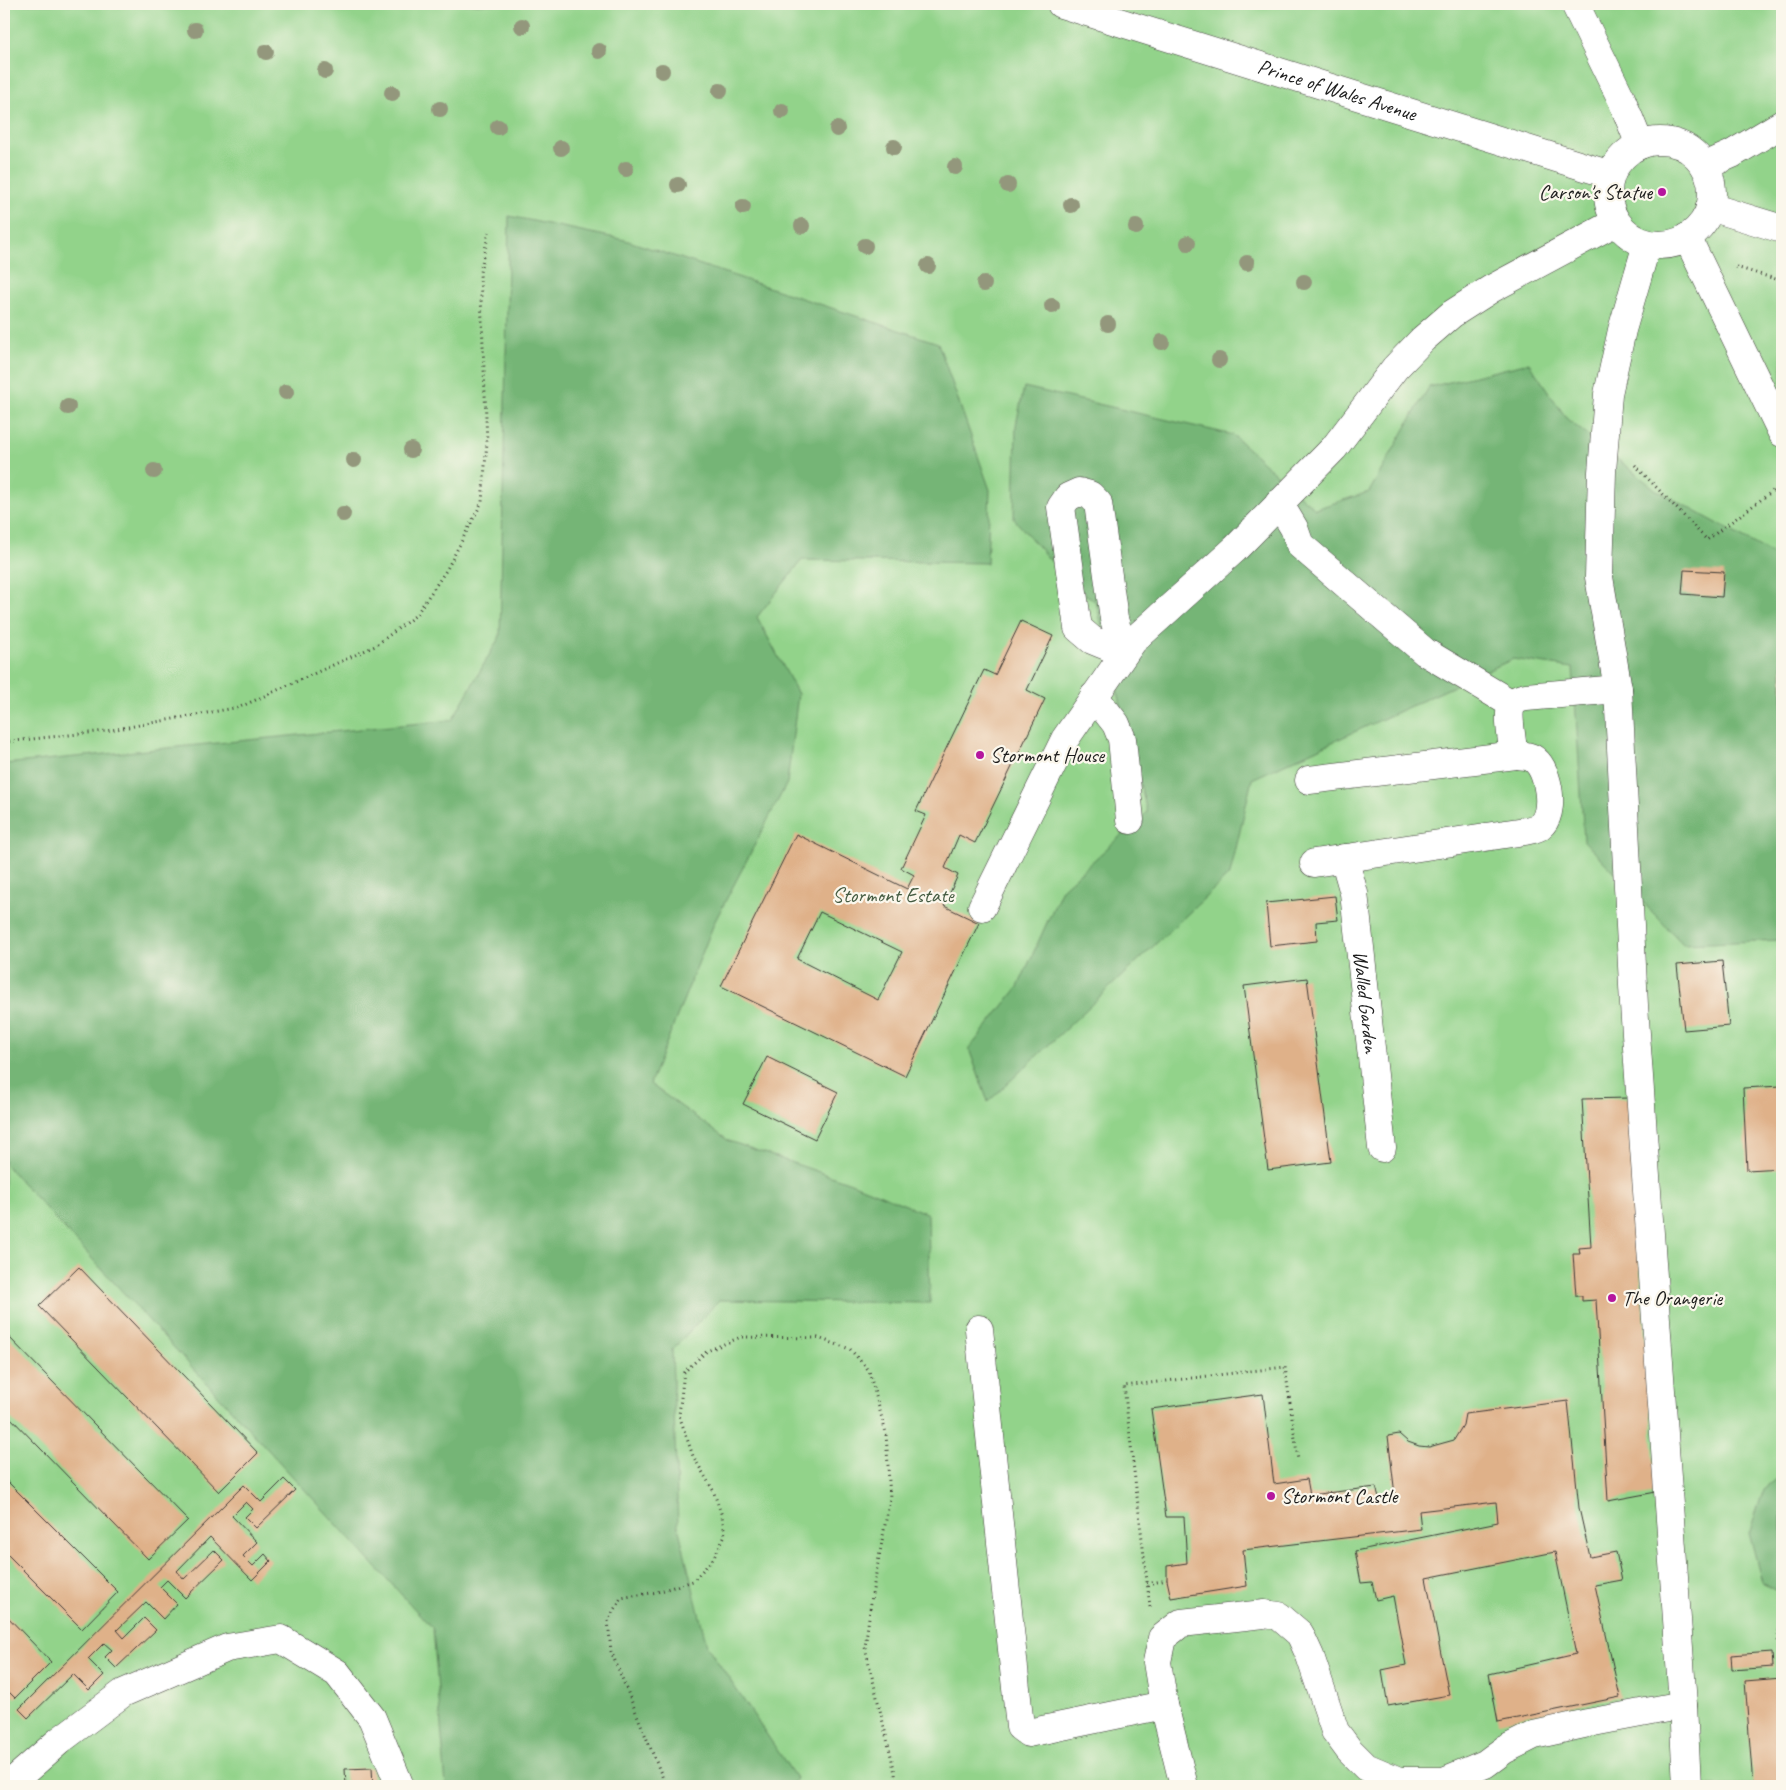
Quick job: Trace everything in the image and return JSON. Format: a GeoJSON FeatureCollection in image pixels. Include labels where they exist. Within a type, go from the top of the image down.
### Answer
{"type":"FeatureCollection","features":[{"type":"Feature","properties":{"kind":"lane","name":"Prince of Wales Avenue"},"geometry":{"type":"LineString","coordinates":[[1061,4],[1611,175]]}},
{"type":"Feature","properties":{"kind":"lane"},"geometry":{"type":"LineString","coordinates":[[1575,4],[1621,98],[1640,145]]}},
{"type":"Feature","properties":{"kind":"lane"},"geometry":{"type":"LineString","coordinates":[[1705,166],[1732,154],[1782,124]]}},
{"type":"Feature","properties":{"kind":"lane"},"geometry":{"type":"LineString","coordinates":[[1652,141],[1668,142],[1683,146],[1695,154],[1705,166],[1711,180],[1712,195],[1710,207],[1704,221],[1696,231],[1687,237],[1673,244],[1647,244],[1632,236],[1616,222],[1609,204],[1608,190],[1611,175],[1626,153],[1640,145],[1652,141]]}},
{"type":"Feature","properties":{"kind":"lane"},"geometry":{"type":"LineString","coordinates":[[1710,207],[1782,229]]}},
{"type":"Feature","properties":{"kind":"lane"},"geometry":{"type":"LineString","coordinates":[[982,907],[1065,738],[1132,641],[1235,548],[1334,448],[1395,368],[1444,320],[1491,289],[1616,222]]}},
{"type":"Feature","properties":{"kind":"lane"},"geometry":{"type":"LineString","coordinates":[[1687,237],[1782,433]]}},
{"type":"Feature","properties":{"kind":"lane"},"geometry":{"type":"LineString","coordinates":[[1647,244],[1622,330],[1608,394],[1604,433],[1599,577],[1618,689],[1635,1014],[1683,1704],[1687,1786]]}},
{"type":"Feature","properties":{"kind":"lane"},"geometry":{"type":"LineString","coordinates":[[1079,492],[1090,494],[1098,503],[1114,619],[1124,653],[1092,640],[1078,628],[1061,507],[1068,497],[1079,492]]}},
{"type":"Feature","properties":{"kind":"lane"},"geometry":{"type":"LineString","coordinates":[[1279,503],[1294,528],[1300,545],[1425,652],[1512,704]]}},
{"type":"Feature","properties":{"kind":"lane"},"geometry":{"type":"LineString","coordinates":[[1516,755],[1513,750],[1510,712],[1512,704],[1518,699],[1618,689]]}},
{"type":"Feature","properties":{"kind":"lane"},"geometry":{"type":"LineString","coordinates":[[1094,696],[1116,724],[1122,739],[1130,820]]}},
{"type":"Feature","properties":{"kind":"lane"},"geometry":{"type":"LineString","coordinates":[[1309,780],[1516,755],[1529,756],[1535,760],[1544,774],[1550,807],[1548,816],[1540,826],[1525,831],[1314,863]]}},
{"type":"Feature","properties":{"kind":"lane","name":"Walled Garden"},"geometry":{"type":"LineString","coordinates":[[1344,858],[1354,893],[1382,1148]]}},
{"type":"Feature","properties":{"kind":"lane"},"geometry":{"type":"LineString","coordinates":[[978,1328],[1020,1726],[1028,1733],[1164,1705]]}},
{"type":"Feature","properties":{"kind":"lane"},"geometry":{"type":"LineString","coordinates":[[1184,1786],[1164,1705],[1157,1662],[1162,1638],[1181,1623],[1264,1614],[1279,1616],[1300,1634],[1310,1656],[1335,1731],[1349,1750],[1366,1767],[1399,1781],[1444,1780],[1486,1764],[1504,1750],[1534,1735],[1683,1704]]}},
{"type":"Feature","properties":{"kind":"lane"},"geometry":{"type":"LineString","coordinates":[[12,1786],[18,1777],[59,1741],[122,1693],[227,1648],[281,1639],[337,1673],[372,1718],[400,1786]]}},
{"type":"Feature","properties":{"kind":"path"},"geometry":{"type":"LineString","coordinates":[[4,742],[106,731],[240,707],[375,646],[416,615],[447,569],[482,502],[487,442],[480,272],[489,232]]}},
{"type":"Feature","properties":{"kind":"path"},"geometry":{"type":"LineString","coordinates":[[1736,267],[1782,282]]}},
{"type":"Feature","properties":{"kind":"path"},"geometry":{"type":"LineString","coordinates":[[1604,433],[1707,540],[1782,484]]}},
{"type":"Feature","properties":{"kind":"path"},"geometry":{"type":"LineString","coordinates":[[666,1786],[611,1650],[608,1620],[621,1598],[657,1592],[693,1581],[713,1559],[725,1535],[722,1516],[713,1490],[693,1456],[679,1414],[684,1372],[707,1351],[742,1337],[779,1337],[818,1338],[850,1349],[869,1371],[886,1433],[890,1498],[872,1595],[865,1647],[895,1773],[896,1786]]}},
{"type":"Feature","properties":{"kind":"path"},"geometry":{"type":"LineString","coordinates":[[1151,1613],[1124,1386],[1285,1366],[1298,1460]]}},
{"type":"Feature","properties":{"kind":"path"},"geometry":{"type":"LineString","coordinates":[[1148,1584],[1167,1580]]}},
{"type":"Feature","properties":{"kind":"path"},"geometry":{"type":"LineString","coordinates":[[1780,1671],[1778,1637],[1782,1613]]}},
{"type":"Feature","properties":{"kind":"green space","name":"Stormont Estate"},"geometry":{"type":"Polygon","coordinates":[[[4,4],[1782,4],[1782,1786],[4,1786],[4,4]]]}},
{"type":"Feature","properties":{"kind":"green space"},"geometry":{"type":"Polygon","coordinates":[[[509,216],[625,240],[938,343],[990,490],[987,563],[802,560],[757,617],[798,694],[787,783],[715,921],[650,1084],[729,1141],[851,1183],[928,1214],[930,1303],[719,1300],[672,1350],[678,1526],[707,1646],[796,1778],[792,1786],[446,1786],[433,1629],[4,1163],[4,764],[452,720],[500,636],[509,216]]]}},
{"type":"Feature","properties":{"kind":"green space"},"geometry":{"type":"Polygon","coordinates":[[[1529,363],[1567,419],[1655,489],[1782,559],[1782,940],[1683,944],[1584,841],[1573,668],[1513,659],[1252,779],[1230,874],[988,1102],[969,1049],[1018,987],[1062,889],[1147,812],[1096,602],[1070,583],[1014,519],[1016,425],[1024,387],[1233,435],[1315,509],[1369,492],[1429,387],[1529,363]]]}},
{"type":"Feature","properties":{"kind":"green space"},"geometry":{"type":"Polygon","coordinates":[[[1782,1475],[1782,1594],[1762,1583],[1749,1533],[1764,1489],[1782,1475]]]}},
{"type":"Feature","properties":{"kind":"building"},"geometry":{"type":"Polygon","coordinates":[[[1684,570],[1724,572],[1722,597],[1682,594],[1684,570]]]}},
{"type":"Feature","properties":{"kind":"building"},"geometry":{"type":"Polygon","coordinates":[[[1021,621],[1053,636],[1027,690],[1045,699],[975,843],[959,835],[945,868],[958,875],[944,906],[979,923],[905,1076],[721,986],[796,834],[907,889],[914,875],[901,868],[926,815],[916,811],[984,670],[995,675],[1021,621]],[[820,912],[797,959],[878,1000],[902,952],[820,912]]]}},
{"type":"Feature","properties":{"kind":"building"},"geometry":{"type":"Polygon","coordinates":[[[1335,896],[1338,920],[1316,922],[1317,941],[1270,946],[1266,903],[1335,896]]]}},
{"type":"Feature","properties":{"kind":"building"},"geometry":{"type":"Polygon","coordinates":[[[1722,961],[1729,1026],[1684,1030],[1677,965],[1722,961]]]}},
{"type":"Feature","properties":{"kind":"building"},"geometry":{"type":"Polygon","coordinates":[[[1307,978],[1331,1162],[1268,1170],[1244,986],[1307,978]]]}},
{"type":"Feature","properties":{"kind":"building"},"geometry":{"type":"Polygon","coordinates":[[[767,1057],[838,1092],[815,1139],[743,1104],[767,1057]]]}},
{"type":"Feature","properties":{"kind":"building"},"geometry":{"type":"Polygon","coordinates":[[[1781,1086],[1782,1168],[1747,1170],[1743,1088],[1781,1086]]]}},
{"type":"Feature","properties":{"kind":"building","name":"The Orangerie"},"geometry":{"type":"Polygon","coordinates":[[[1628,1098],[1656,1492],[1608,1501],[1596,1300],[1582,1301],[1582,1296],[1576,1296],[1573,1254],[1580,1254],[1579,1248],[1591,1247],[1582,1099],[1628,1098]]]}},
{"type":"Feature","properties":{"kind":"building"},"geometry":{"type":"Polygon","coordinates":[[[79,1267],[258,1453],[219,1492],[39,1306],[79,1267]]]}},
{"type":"Feature","properties":{"kind":"building"},"geometry":{"type":"Polygon","coordinates":[[[4,1332],[188,1520],[148,1559],[4,1411],[4,1332]]]}},
{"type":"Feature","properties":{"kind":"building"},"geometry":{"type":"Polygon","coordinates":[[[1263,1394],[1274,1484],[1307,1479],[1310,1495],[1376,1487],[1379,1497],[1395,1495],[1388,1436],[1399,1434],[1408,1442],[1429,1447],[1454,1440],[1463,1425],[1465,1414],[1568,1401],[1579,1508],[1590,1557],[1616,1552],[1622,1580],[1595,1585],[1620,1697],[1498,1722],[1489,1674],[1576,1654],[1555,1552],[1426,1578],[1449,1695],[1388,1706],[1382,1670],[1406,1665],[1393,1596],[1376,1600],[1372,1582],[1361,1583],[1355,1551],[1498,1522],[1496,1502],[1419,1511],[1421,1529],[1243,1550],[1247,1586],[1171,1598],[1167,1580],[1167,1566],[1187,1563],[1184,1517],[1166,1517],[1151,1409],[1263,1394]]]}},
{"type":"Feature","properties":{"kind":"building"},"geometry":{"type":"Polygon","coordinates":[[[4,1478],[118,1592],[82,1629],[4,1551],[4,1478]]]}},
{"type":"Feature","properties":{"kind":"building"},"geometry":{"type":"Polygon","coordinates":[[[284,1479],[295,1490],[256,1528],[245,1517],[253,1509],[246,1502],[232,1516],[257,1542],[243,1556],[253,1566],[265,1554],[271,1561],[252,1580],[210,1537],[177,1571],[184,1579],[214,1550],[224,1560],[185,1598],[167,1580],[160,1587],[177,1604],[163,1619],[146,1602],[117,1630],[124,1638],[144,1618],[156,1630],[116,1668],[105,1657],[112,1650],[104,1643],[88,1659],[104,1675],[89,1690],[73,1674],[28,1718],[19,1709],[244,1485],[261,1502],[284,1479]]]}},
{"type":"Feature","properties":{"kind":"building"},"geometry":{"type":"Polygon","coordinates":[[[4,1613],[51,1662],[15,1698],[4,1687],[4,1613]]]}},
{"type":"Feature","properties":{"kind":"building"},"geometry":{"type":"Polygon","coordinates":[[[1772,1652],[1773,1667],[1732,1670],[1731,1655],[1772,1652]]]}},
{"type":"Feature","properties":{"kind":"building"},"geometry":{"type":"Polygon","coordinates":[[[1782,1678],[1782,1785],[1753,1786],[1745,1681],[1782,1678]]]}},
{"type":"Feature","properties":{"kind":"building"},"geometry":{"type":"Polygon","coordinates":[[[372,1768],[373,1786],[346,1786],[345,1769],[372,1768]]]}},
{"type":"Feature","properties":{"kind":"place","name":"Carson's Statue"},"geometry":{"type":"Point","coordinates":[1662,192]}},
{"type":"Feature","properties":{"kind":"place","name":"Stormont House"},"geometry":{"type":"Point","coordinates":[980,755]}},
{"type":"Feature","properties":{"kind":"place","name":"The Orangerie"},"geometry":{"type":"Point","coordinates":[1612,1298]}},
{"type":"Feature","properties":{"kind":"place","name":"Stormont Castle"},"geometry":{"type":"Point","coordinates":[1271,1496]}}]}
